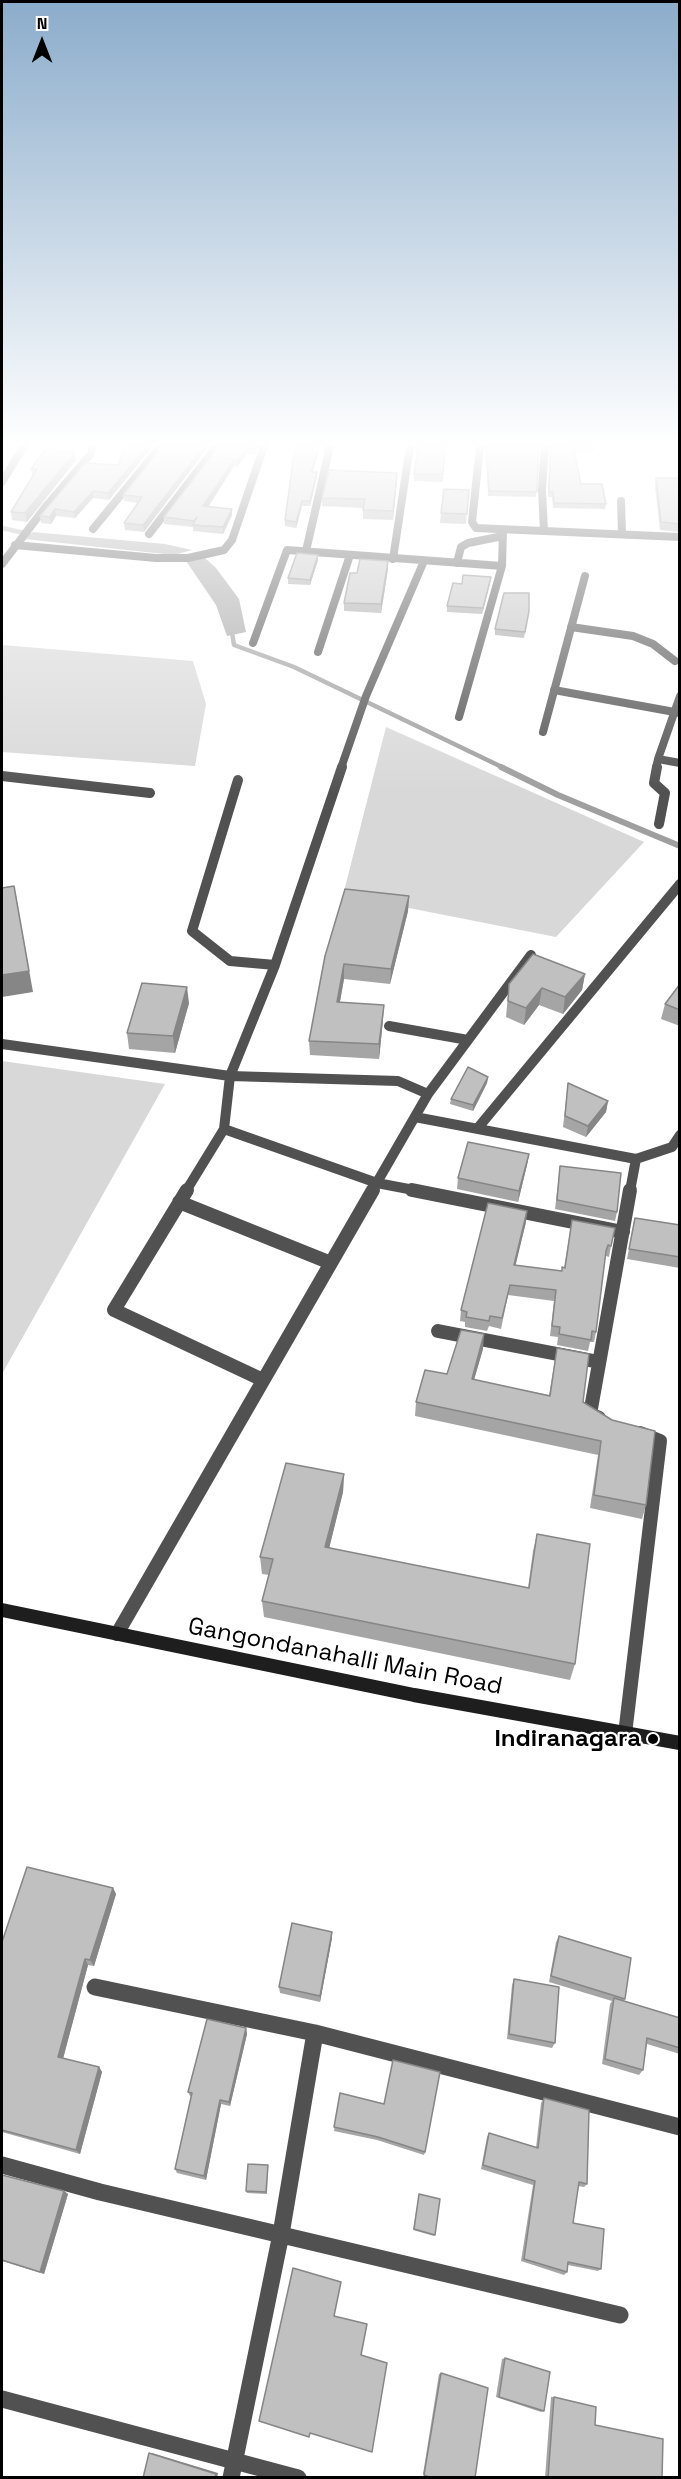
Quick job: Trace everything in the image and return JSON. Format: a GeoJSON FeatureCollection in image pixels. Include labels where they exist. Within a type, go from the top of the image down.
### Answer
{"type":"FeatureCollection","features":[{"type":"Feature","properties":{"kind":"street"},"geometry":{"type":"LineString","coordinates":[[253,643],[283,562]]}},
{"type":"Feature","properties":{"kind":"street"},"geometry":{"type":"LineString","coordinates":[[318,652],[348,562]]}},
{"type":"Feature","properties":{"kind":"street"},"geometry":{"type":"LineString","coordinates":[[263,1380],[114,1310],[224,1129],[230,1076],[275,965],[364,700],[424,562]]}},
{"type":"Feature","properties":{"kind":"street"},"geometry":{"type":"LineString","coordinates":[[435,562],[502,566]]}},
{"type":"Feature","properties":{"kind":"street"},"geometry":{"type":"LineString","coordinates":[[459,717],[502,562]]}},
{"type":"Feature","properties":{"kind":"street"},"geometry":{"type":"LineString","coordinates":[[543,732],[585,576]]}},
{"type":"Feature","properties":{"kind":"street"},"geometry":{"type":"LineString","coordinates":[[571,627],[633,636],[653,644],[677,660]]}},
{"type":"Feature","properties":{"kind":"street"},"geometry":{"type":"LineString","coordinates":[[554,690],[677,713]]}},
{"type":"Feature","properties":{"kind":"street"},"geometry":{"type":"LineString","coordinates":[[659,824],[665,793],[654,783],[658,759],[677,713],[680,696]]}},
{"type":"Feature","properties":{"kind":"street"},"geometry":{"type":"LineString","coordinates":[[658,759],[680,763]]}},
{"type":"Feature","properties":{"kind":"street"},"geometry":{"type":"LineString","coordinates":[[2,776],[150,793]]}},
{"type":"Feature","properties":{"kind":"street"},"geometry":{"type":"LineString","coordinates":[[238,780],[192,931],[230,961],[275,965]]}},
{"type":"Feature","properties":{"kind":"street"},"geometry":{"type":"LineString","coordinates":[[477,1129],[680,884]]}},
{"type":"Feature","properties":{"kind":"street"},"geometry":{"type":"LineString","coordinates":[[117,1634],[428,1094],[531,955]]}},
{"type":"Feature","properties":{"kind":"street"},"geometry":{"type":"LineString","coordinates":[[389,1026],[468,1040]]}},
{"type":"Feature","properties":{"kind":"street"},"geometry":{"type":"LineString","coordinates":[[2,1044],[230,1076],[398,1081],[428,1094]]}},
{"type":"Feature","properties":{"kind":"street"},"geometry":{"type":"LineString","coordinates":[[415,1117],[636,1159],[672,1147],[680,1135]]}},
{"type":"Feature","properties":{"kind":"street"},"geometry":{"type":"LineString","coordinates":[[224,1129],[377,1183],[623,1232]]}},
{"type":"Feature","properties":{"kind":"street"},"geometry":{"type":"LineString","coordinates":[[625,1734],[660,1440],[654,1436],[616,1426],[590,1414],[636,1159]]}},
{"type":"Feature","properties":{"kind":"street"},"geometry":{"type":"LineString","coordinates":[[179,1202],[331,1263]]}},
{"type":"Feature","properties":{"kind":"street"},"geometry":{"type":"LineString","coordinates":[[438,1331],[599,1362]]}},
{"type":"Feature","properties":{"kind":"street","name":"Gangondanahalli Main Road"},"geometry":{"type":"LineString","coordinates":[[2,1610],[414,1695],[680,1743]]}},
{"type":"Feature","properties":{"kind":"street"},"geometry":{"type":"LineString","coordinates":[[95,1986],[315,2033],[680,2127]]}},
{"type":"Feature","properties":{"kind":"street"},"geometry":{"type":"LineString","coordinates":[[233,2468],[281,2234],[315,2033]]}},
{"type":"Feature","properties":{"kind":"street"},"geometry":{"type":"LineString","coordinates":[[2,2165],[122,2197],[620,2315]]}},
{"type":"Feature","properties":{"kind":"street"},"geometry":{"type":"LineString","coordinates":[[2,2399],[233,2468],[298,2478]]}},
{"type":"Feature","properties":{"kind":"shaded area"},"geometry":{"type":"Polygon","coordinates":[[[186,562],[209,562],[216,568],[239,599],[246,632],[227,636],[216,605],[186,562]]]}},
{"type":"Feature","properties":{"kind":"shaded area"},"geometry":{"type":"Polygon","coordinates":[[[2,645],[193,661],[206,704],[195,766],[2,752],[2,645]]]}},
{"type":"Feature","properties":{"kind":"shaded area"},"geometry":{"type":"Polygon","coordinates":[[[386,727],[644,842],[556,937],[343,895],[386,727]]]}},
{"type":"Feature","properties":{"kind":"shaded area"},"geometry":{"type":"Polygon","coordinates":[[[2,1061],[165,1084],[2,1374],[2,1061]]]}},
{"type":"Feature","properties":{"kind":"building"},"geometry":{"type":"Polygon","coordinates":[[[294,562],[316,562],[310,580],[288,578],[294,562]]]}},
{"type":"Feature","properties":{"kind":"building"},"geometry":{"type":"Polygon","coordinates":[[[359,562],[388,562],[381,604],[344,603],[350,573],[357,573],[359,562]]]}},
{"type":"Feature","properties":{"kind":"building"},"geometry":{"type":"Polygon","coordinates":[[[463,575],[491,577],[483,608],[447,606],[453,583],[462,584],[463,575]]]}},
{"type":"Feature","properties":{"kind":"building"},"geometry":{"type":"Polygon","coordinates":[[[504,593],[529,593],[529,611],[525,632],[495,629],[504,593]]]}},
{"type":"Feature","properties":{"kind":"building"},"geometry":{"type":"Polygon","coordinates":[[[14,886],[29,971],[2,975],[2,888],[14,886]]]}},
{"type":"Feature","properties":{"kind":"building"},"geometry":{"type":"Polygon","coordinates":[[[345,889],[409,896],[391,969],[344,964],[337,1002],[384,1005],[379,1044],[309,1041],[325,956],[345,889]]]}},
{"type":"Feature","properties":{"kind":"building"},"geometry":{"type":"Polygon","coordinates":[[[533,954],[585,974],[565,997],[542,988],[526,1008],[508,1001],[509,984],[533,954]]]}},
{"type":"Feature","properties":{"kind":"building"},"geometry":{"type":"Polygon","coordinates":[[[142,983],[187,987],[173,1036],[127,1033],[142,983]]]}},
{"type":"Feature","properties":{"kind":"building"},"geometry":{"type":"Polygon","coordinates":[[[680,984],[680,1010],[665,1004],[680,984]]]}},
{"type":"Feature","properties":{"kind":"building"},"geometry":{"type":"Polygon","coordinates":[[[468,1067],[488,1077],[473,1105],[451,1099],[468,1067]]]}},
{"type":"Feature","properties":{"kind":"building"},"geometry":{"type":"Polygon","coordinates":[[[568,1083],[608,1101],[588,1126],[565,1116],[568,1083]]]}},
{"type":"Feature","properties":{"kind":"building"},"geometry":{"type":"Polygon","coordinates":[[[468,1142],[529,1154],[519,1191],[458,1178],[468,1142]]]}},
{"type":"Feature","properties":{"kind":"building"},"geometry":{"type":"Polygon","coordinates":[[[560,1166],[621,1173],[617,1212],[557,1200],[560,1166]]]}},
{"type":"Feature","properties":{"kind":"building"},"geometry":{"type":"Polygon","coordinates":[[[488,1203],[527,1211],[514,1265],[562,1271],[562,1267],[565,1268],[572,1220],[615,1228],[611,1246],[608,1245],[606,1251],[596,1332],[592,1331],[591,1340],[559,1334],[560,1327],[552,1326],[556,1290],[510,1285],[502,1318],[490,1316],[489,1321],[466,1317],[467,1312],[461,1310],[488,1203]]]}},
{"type":"Feature","properties":{"kind":"building"},"geometry":{"type":"Polygon","coordinates":[[[635,1218],[680,1225],[680,1257],[629,1249],[635,1218]]]}},
{"type":"Feature","properties":{"kind":"building"},"geometry":{"type":"Polygon","coordinates":[[[461,1330],[484,1334],[472,1379],[550,1396],[557,1348],[589,1354],[583,1402],[612,1420],[655,1431],[646,1505],[594,1495],[601,1441],[416,1402],[425,1370],[447,1374],[461,1330]]]}},
{"type":"Feature","properties":{"kind":"building"},"geometry":{"type":"Polygon","coordinates":[[[286,1463],[344,1474],[325,1547],[529,1588],[537,1534],[590,1544],[575,1664],[262,1601],[273,1559],[260,1557],[286,1463]]]}},
{"type":"Feature","properties":{"kind":"building"},"geometry":{"type":"Polygon","coordinates":[[[27,1867],[113,1888],[90,1960],[85,1959],[58,2057],[99,2067],[76,2150],[2,2130],[2,1942],[27,1867]]]}},
{"type":"Feature","properties":{"kind":"building"},"geometry":{"type":"Polygon","coordinates":[[[292,1923],[332,1932],[320,1996],[279,1987],[292,1923]]]}},
{"type":"Feature","properties":{"kind":"building"},"geometry":{"type":"Polygon","coordinates":[[[559,1936],[631,1958],[625,1999],[551,1976],[559,1936]]]}},
{"type":"Feature","properties":{"kind":"building"},"geometry":{"type":"Polygon","coordinates":[[[514,1979],[559,1987],[555,2043],[509,2034],[514,1979]]]}},
{"type":"Feature","properties":{"kind":"building"},"geometry":{"type":"Polygon","coordinates":[[[614,1998],[680,2018],[680,2048],[647,2038],[643,2070],[605,2059],[614,1998]]]}},
{"type":"Feature","properties":{"kind":"building"},"geometry":{"type":"Polygon","coordinates":[[[207,2019],[246,2028],[229,2102],[220,2100],[204,2176],[175,2169],[192,2093],[188,2092],[207,2019]]]}},
{"type":"Feature","properties":{"kind":"building"},"geometry":{"type":"Polygon","coordinates":[[[393,2060],[440,2072],[425,2152],[378,2137],[334,2127],[340,2093],[384,2104],[393,2060]]]}},
{"type":"Feature","properties":{"kind":"building"},"geometry":{"type":"Polygon","coordinates":[[[544,2098],[589,2110],[587,2184],[579,2182],[573,2223],[604,2229],[601,2269],[568,2262],[567,2272],[524,2259],[535,2181],[483,2165],[489,2133],[538,2148],[544,2098]]]}},
{"type":"Feature","properties":{"kind":"building"},"geometry":{"type":"Polygon","coordinates":[[[248,2164],[268,2165],[266,2192],[246,2191],[248,2164]]]}},
{"type":"Feature","properties":{"kind":"building"},"geometry":{"type":"Polygon","coordinates":[[[2,2175],[64,2191],[40,2272],[2,2260],[2,2175]]]}},
{"type":"Feature","properties":{"kind":"building"},"geometry":{"type":"Polygon","coordinates":[[[419,2194],[440,2199],[435,2235],[414,2229],[419,2194]]]}},
{"type":"Feature","properties":{"kind":"building"},"geometry":{"type":"Polygon","coordinates":[[[293,2268],[341,2282],[334,2316],[367,2324],[361,2355],[387,2363],[372,2452],[310,2433],[309,2437],[259,2421],[293,2268]]]}},
{"type":"Feature","properties":{"kind":"building"},"geometry":{"type":"Polygon","coordinates":[[[505,2358],[550,2372],[544,2411],[499,2397],[505,2358]]]}},
{"type":"Feature","properties":{"kind":"building"},"geometry":{"type":"Polygon","coordinates":[[[441,2373],[488,2388],[475,2478],[432,2478],[424,2475],[441,2373]]]}},
{"type":"Feature","properties":{"kind":"building"},"geometry":{"type":"Polygon","coordinates":[[[554,2397],[596,2407],[595,2425],[663,2439],[662,2478],[548,2478],[554,2397]]]}},
{"type":"Feature","properties":{"kind":"building"},"geometry":{"type":"Polygon","coordinates":[[[149,2453],[216,2474],[215,2478],[143,2478],[149,2453]]]}},
{"type":"Feature","properties":{"kind":"waterway"},"geometry":{"type":"LineString","coordinates":[[231,626],[234,645],[294,667],[504,768]]}},
{"type":"Feature","properties":{"kind":"waterway"},"geometry":{"type":"LineString","coordinates":[[501,767],[558,795],[680,846]]}},
{"type":"Feature","properties":{"kind":"place","name":"Indiranagara"},"geometry":{"type":"Point","coordinates":[653,1739]}}]}
